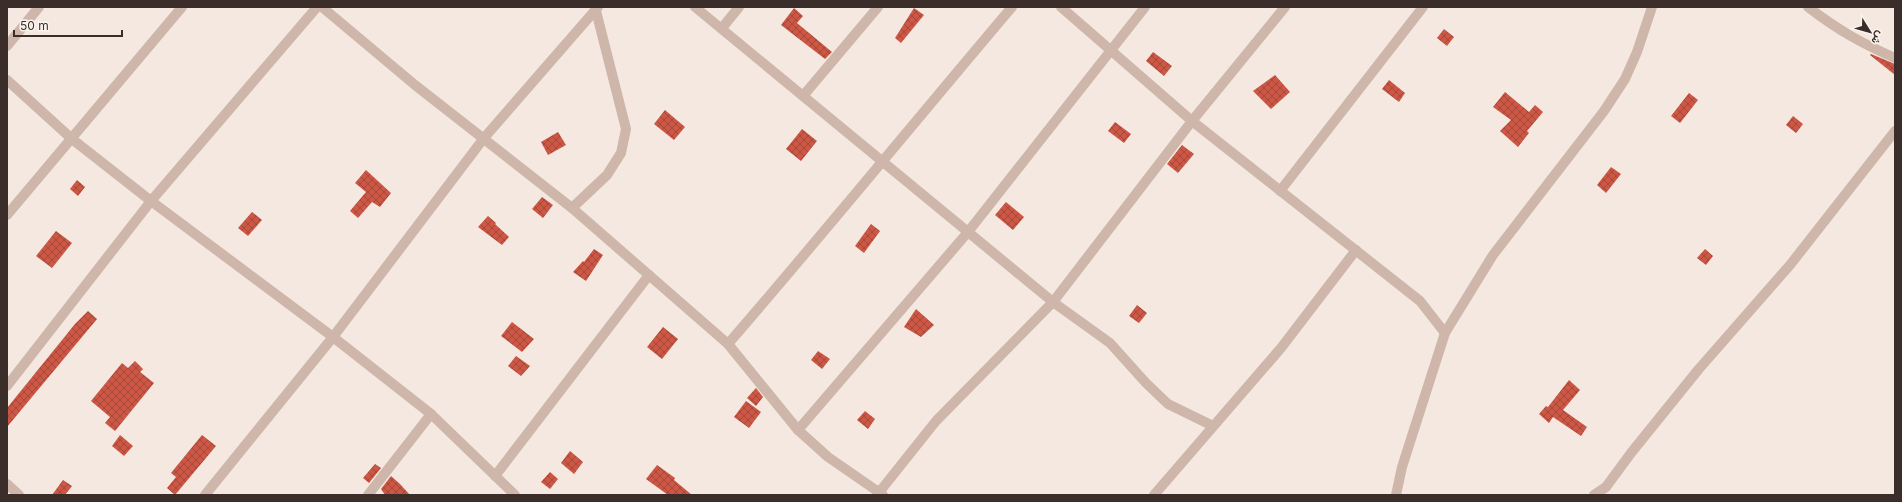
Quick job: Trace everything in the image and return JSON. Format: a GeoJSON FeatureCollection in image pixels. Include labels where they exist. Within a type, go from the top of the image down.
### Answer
{"type":"FeatureCollection","features":[{"type":"Feature","properties":{"kind":"street"},"geometry":{"type":"LineString","coordinates":[[7,46],[39,7]]}},
{"type":"Feature","properties":{"kind":"street"},"geometry":{"type":"LineString","coordinates":[[7,215],[182,7]]}},
{"type":"Feature","properties":{"kind":"street"},"geometry":{"type":"LineString","coordinates":[[7,386],[151,202],[317,7]]}},
{"type":"Feature","properties":{"kind":"street"},"geometry":{"type":"LineString","coordinates":[[322,7],[415,85],[572,208],[728,344],[798,430],[828,457],[879,494],[936,421],[1053,302],[1192,121],[1285,7]]}},
{"type":"Feature","properties":{"kind":"street"},"geometry":{"type":"LineString","coordinates":[[695,7],[1053,302],[1110,343],[1146,383],[1168,404],[1213,426]]}},
{"type":"Feature","properties":{"kind":"street"},"geometry":{"type":"LineString","coordinates":[[722,28],[739,7]]}},
{"type":"Feature","properties":{"kind":"street"},"geometry":{"type":"LineString","coordinates":[[803,96],[878,7]]}},
{"type":"Feature","properties":{"kind":"street"},"geometry":{"type":"LineString","coordinates":[[728,344],[828,228],[881,161],[1012,7]]}},
{"type":"Feature","properties":{"kind":"street"},"geometry":{"type":"LineString","coordinates":[[1060,7],[1192,121],[1420,301],[1445,333]]}},
{"type":"Feature","properties":{"kind":"street"},"geometry":{"type":"LineString","coordinates":[[798,430],[968,232],[1145,7]]}},
{"type":"Feature","properties":{"kind":"street"},"geometry":{"type":"LineString","coordinates":[[1280,191],[1423,7]]}},
{"type":"Feature","properties":{"kind":"street"},"geometry":{"type":"LineString","coordinates":[[1396,495],[1402,467],[1445,333],[1493,255],[1604,111],[1625,79],[1637,52],[1652,7]]}},
{"type":"Feature","properties":{"kind":"street"},"geometry":{"type":"LineString","coordinates":[[1808,7],[1831,25],[1858,41],[1895,58]]}},
{"type":"Feature","properties":{"kind":"street"},"geometry":{"type":"LineString","coordinates":[[205,495],[333,337],[484,138],[596,8]]}},
{"type":"Feature","properties":{"kind":"street"},"geometry":{"type":"LineString","coordinates":[[572,208],[607,175],[621,153],[626,129],[596,8]]}},
{"type":"Feature","properties":{"kind":"street"},"geometry":{"type":"LineString","coordinates":[[7,80],[72,139],[151,202],[333,337],[431,414],[495,476],[508,493]]}},
{"type":"Feature","properties":{"kind":"street"},"geometry":{"type":"LineString","coordinates":[[1594,495],[1606,487],[1631,453],[1698,370],[1790,265],[1895,131]]}},
{"type":"Feature","properties":{"kind":"street"},"geometry":{"type":"LineString","coordinates":[[1154,495],[1281,348],[1356,250]]}},
{"type":"Feature","properties":{"kind":"street"},"geometry":{"type":"LineString","coordinates":[[495,476],[649,275]]}},
{"type":"Feature","properties":{"kind":"street"},"geometry":{"type":"LineString","coordinates":[[368,495],[431,414]]}},
{"type":"Feature","properties":{"kind":"street"},"geometry":{"type":"LineString","coordinates":[[7,484],[19,495]]}},
{"type":"Feature","properties":{"kind":"building"},"geometry":{"type":"Polygon","coordinates":[[[794,8],[803,16],[797,23],[832,52],[825,59],[781,25],[794,8]]]}},
{"type":"Feature","properties":{"kind":"building"},"geometry":{"type":"Polygon","coordinates":[[[914,8],[924,15],[901,43],[895,38],[914,8]]]}},
{"type":"Feature","properties":{"kind":"building"},"geometry":{"type":"Polygon","coordinates":[[[1444,29],[1454,37],[1447,46],[1437,38],[1444,29]]]}},
{"type":"Feature","properties":{"kind":"building"},"geometry":{"type":"Polygon","coordinates":[[[1153,52],[1172,66],[1164,76],[1146,61],[1153,52]]]}},
{"type":"Feature","properties":{"kind":"building"},"geometry":{"type":"Polygon","coordinates":[[[1871,54],[1895,64],[1895,75],[1870,55],[1871,54]]]}},
{"type":"Feature","properties":{"kind":"building"},"geometry":{"type":"Polygon","coordinates":[[[1275,75],[1290,92],[1271,109],[1253,91],[1275,75]]]}},
{"type":"Feature","properties":{"kind":"building"},"geometry":{"type":"Polygon","coordinates":[[[1389,80],[1405,93],[1399,102],[1382,89],[1389,80]]]}},
{"type":"Feature","properties":{"kind":"building"},"geometry":{"type":"Polygon","coordinates":[[[1505,92],[1529,112],[1535,105],[1543,112],[1527,131],[1529,133],[1518,147],[1500,131],[1511,120],[1493,107],[1505,92]]]}},
{"type":"Feature","properties":{"kind":"building"},"geometry":{"type":"Polygon","coordinates":[[[1689,93],[1698,100],[1680,123],[1671,116],[1689,93]]]}},
{"type":"Feature","properties":{"kind":"building"},"geometry":{"type":"Polygon","coordinates":[[[665,110],[685,127],[674,140],[654,124],[665,110]]]}},
{"type":"Feature","properties":{"kind":"building"},"geometry":{"type":"Polygon","coordinates":[[[1793,116],[1803,124],[1796,133],[1786,125],[1793,116]]]}},
{"type":"Feature","properties":{"kind":"building"},"geometry":{"type":"Polygon","coordinates":[[[1115,122],[1131,134],[1124,143],[1108,131],[1115,122]]]}},
{"type":"Feature","properties":{"kind":"building"},"geometry":{"type":"Polygon","coordinates":[[[802,129],[817,141],[801,161],[786,149],[802,129]]]}},
{"type":"Feature","properties":{"kind":"building"},"geometry":{"type":"Polygon","coordinates":[[[558,132],[566,145],[548,155],[541,142],[558,132]]]}},
{"type":"Feature","properties":{"kind":"building"},"geometry":{"type":"Polygon","coordinates":[[[1182,145],[1194,154],[1178,173],[1167,164],[1182,145]]]}},
{"type":"Feature","properties":{"kind":"building"},"geometry":{"type":"Polygon","coordinates":[[[1611,167],[1621,174],[1606,193],[1597,185],[1611,167]]]}},
{"type":"Feature","properties":{"kind":"building"},"geometry":{"type":"Polygon","coordinates":[[[366,170],[391,193],[380,207],[372,202],[358,218],[350,211],[366,192],[355,183],[366,170]]]}},
{"type":"Feature","properties":{"kind":"building"},"geometry":{"type":"Polygon","coordinates":[[[77,180],[85,187],[78,196],[70,189],[77,180]]]}},
{"type":"Feature","properties":{"kind":"building"},"geometry":{"type":"Polygon","coordinates":[[[542,197],[553,205],[543,218],[532,209],[542,197]]]}},
{"type":"Feature","properties":{"kind":"building"},"geometry":{"type":"Polygon","coordinates":[[[1006,202],[1024,217],[1013,230],[995,215],[1006,202]]]}},
{"type":"Feature","properties":{"kind":"building"},"geometry":{"type":"Polygon","coordinates":[[[252,212],[262,220],[248,236],[238,228],[252,212]]]}},
{"type":"Feature","properties":{"kind":"building"},"geometry":{"type":"Polygon","coordinates":[[[488,216],[509,237],[502,245],[478,227],[488,216]]]}},
{"type":"Feature","properties":{"kind":"building"},"geometry":{"type":"Polygon","coordinates":[[[871,224],[880,231],[864,253],[855,246],[871,224]]]}},
{"type":"Feature","properties":{"kind":"building"},"geometry":{"type":"Polygon","coordinates":[[[56,231],[72,243],[52,268],[36,256],[56,231]]]}},
{"type":"Feature","properties":{"kind":"building"},"geometry":{"type":"Polygon","coordinates":[[[594,249],[603,255],[586,281],[573,272],[583,261],[584,262],[594,249]]]}},
{"type":"Feature","properties":{"kind":"building"},"geometry":{"type":"Polygon","coordinates":[[[1705,249],[1713,256],[1706,265],[1697,258],[1705,249]]]}},
{"type":"Feature","properties":{"kind":"building"},"geometry":{"type":"Polygon","coordinates":[[[1137,305],[1147,313],[1139,323],[1129,316],[1137,305]]]}},
{"type":"Feature","properties":{"kind":"building"},"geometry":{"type":"Polygon","coordinates":[[[916,309],[934,325],[921,337],[904,327],[916,309]]]}},
{"type":"Feature","properties":{"kind":"building"},"geometry":{"type":"Polygon","coordinates":[[[88,311],[97,319],[7,427],[7,408],[75,324],[88,311]]]}},
{"type":"Feature","properties":{"kind":"building"},"geometry":{"type":"Polygon","coordinates":[[[512,322],[534,339],[522,352],[501,336],[512,322]]]}},
{"type":"Feature","properties":{"kind":"building"},"geometry":{"type":"Polygon","coordinates":[[[663,327],[678,339],[662,359],[647,347],[663,327]]]}},
{"type":"Feature","properties":{"kind":"building"},"geometry":{"type":"Polygon","coordinates":[[[818,351],[830,359],[822,369],[811,360],[818,351]]]}},
{"type":"Feature","properties":{"kind":"building"},"geometry":{"type":"Polygon","coordinates":[[[516,356],[530,366],[521,376],[508,366],[516,356]]]}},
{"type":"Feature","properties":{"kind":"building"},"geometry":{"type":"Polygon","coordinates":[[[135,361],[143,369],[140,372],[154,383],[115,431],[105,423],[110,417],[91,401],[122,363],[128,368],[135,361]]]}},
{"type":"Feature","properties":{"kind":"building"},"geometry":{"type":"Polygon","coordinates":[[[1569,380],[1580,390],[1563,410],[1587,427],[1581,436],[1553,417],[1549,423],[1539,414],[1546,406],[1548,407],[1569,380]]]}},
{"type":"Feature","properties":{"kind":"building"},"geometry":{"type":"Polygon","coordinates":[[[756,388],[763,397],[756,406],[747,398],[756,388]]]}},
{"type":"Feature","properties":{"kind":"building"},"geometry":{"type":"Polygon","coordinates":[[[746,401],[761,412],[749,428],[734,417],[746,401]]]}},
{"type":"Feature","properties":{"kind":"building"},"geometry":{"type":"Polygon","coordinates":[[[865,411],[875,419],[868,429],[857,420],[865,411]]]}},
{"type":"Feature","properties":{"kind":"building"},"geometry":{"type":"Polygon","coordinates":[[[120,435],[133,446],[124,456],[112,446],[120,435]]]}},
{"type":"Feature","properties":{"kind":"building"},"geometry":{"type":"Polygon","coordinates":[[[202,435],[216,446],[175,495],[167,488],[176,477],[171,473],[202,435]]]}},
{"type":"Feature","properties":{"kind":"building"},"geometry":{"type":"Polygon","coordinates":[[[570,451],[583,462],[574,474],[561,463],[570,451]]]}},
{"type":"Feature","properties":{"kind":"building"},"geometry":{"type":"Polygon","coordinates":[[[375,464],[381,468],[369,483],[363,478],[375,464]]]}},
{"type":"Feature","properties":{"kind":"building"},"geometry":{"type":"Polygon","coordinates":[[[657,465],[675,478],[674,480],[692,495],[668,495],[646,479],[657,465]]]}},
{"type":"Feature","properties":{"kind":"building"},"geometry":{"type":"Polygon","coordinates":[[[550,472],[558,479],[550,489],[541,482],[550,472]]]}},
{"type":"Feature","properties":{"kind":"building"},"geometry":{"type":"Polygon","coordinates":[[[391,476],[410,495],[385,495],[381,489],[391,476]]]}},
{"type":"Feature","properties":{"kind":"building"},"geometry":{"type":"Polygon","coordinates":[[[63,480],[72,486],[65,495],[52,495],[63,480]]]}}]}
